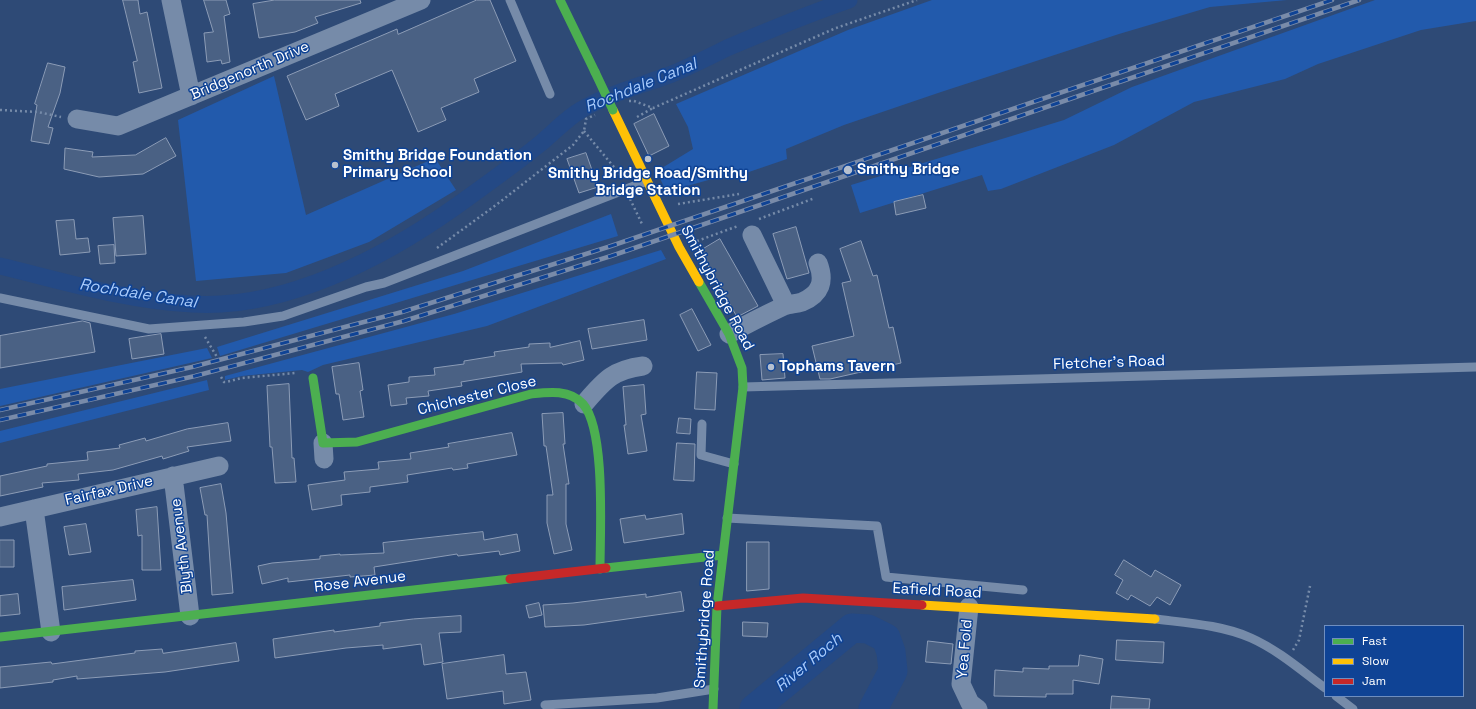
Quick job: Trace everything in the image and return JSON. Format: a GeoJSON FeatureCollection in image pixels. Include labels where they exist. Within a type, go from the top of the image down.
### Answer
{"type":"FeatureCollection","features":[{"type":"Feature","properties":{"kind":"street"},"geometry":{"type":"LineString","coordinates":[[171,0],[191,96]]}},
{"type":"Feature","properties":{"kind":"street","name":"Bridgenorth Drive"},"geometry":{"type":"LineString","coordinates":[[77,119],[118,126],[421,0]]}},
{"type":"Feature","properties":{"kind":"street","name":"Smithybridge Road"},"geometry":{"type":"LineString","coordinates":[[560,0],[679,248],[729,334],[742,368],[743,387],[717,606],[713,709]]}},
{"type":"Feature","properties":{"kind":"street"},"geometry":{"type":"LineString","coordinates":[[752,235],[786,305]]}},
{"type":"Feature","properties":{"kind":"street"},"geometry":{"type":"LineString","coordinates":[[729,334],[786,305],[801,302],[814,296],[822,282],[822,275],[818,263]]}},
{"type":"Feature","properties":{"kind":"street"},"geometry":{"type":"LineString","coordinates":[[600,569],[600,492],[593,421],[584,404],[608,378],[619,370],[643,366]]}},
{"type":"Feature","properties":{"kind":"street","name":"Chichester Close"},"geometry":{"type":"LineString","coordinates":[[313,378],[323,451],[531,394],[560,392],[573,397],[584,404]]}},
{"type":"Feature","properties":{"kind":"street","name":"Fairfax Drive"},"geometry":{"type":"LineString","coordinates":[[0,517],[219,466]]}},
{"type":"Feature","properties":{"kind":"street","name":"Blyth Avenue"},"geometry":{"type":"LineString","coordinates":[[174,476],[190,616]]}},
{"type":"Feature","properties":{"kind":"street"},"geometry":{"type":"LineString","coordinates":[[34,509],[51,632]]}},
{"type":"Feature","properties":{"kind":"street","name":"Rose Avenue"},"geometry":{"type":"LineString","coordinates":[[0,637],[723,555]]}},
{"type":"Feature","properties":{"kind":"street","name":"Eafield Road"},"geometry":{"type":"LineString","coordinates":[[717,606],[803,598],[1155,619]]}},
{"type":"Feature","properties":{"kind":"street","name":"Yea Fold"},"geometry":{"type":"LineString","coordinates":[[969,607],[960,684],[970,703],[978,709]]}},
{"type":"Feature","properties":{"kind":"lane"},"geometry":{"type":"LineString","coordinates":[[510,0],[550,94]]}},
{"type":"Feature","properties":{"kind":"lane"},"geometry":{"type":"LineString","coordinates":[[0,298],[149,329],[199,326],[283,316],[366,287],[384,283],[647,181]]}},
{"type":"Feature","properties":{"kind":"lane","name":"Fletcher's Road"},"geometry":{"type":"LineString","coordinates":[[743,387],[1476,367]]}},
{"type":"Feature","properties":{"kind":"lane"},"geometry":{"type":"LineString","coordinates":[[702,424],[701,456],[734,464]]}},
{"type":"Feature","properties":{"kind":"lane"},"geometry":{"type":"LineString","coordinates":[[727,518],[877,526],[886,577],[1023,590]]}},
{"type":"Feature","properties":{"kind":"lane"},"geometry":{"type":"LineString","coordinates":[[1155,619],[1237,633],[1263,644],[1324,687]]}},
{"type":"Feature","properties":{"kind":"lane"},"geometry":{"type":"LineString","coordinates":[[545,705],[657,698],[714,689]]}},
{"type":"Feature","properties":{"kind":"lane"},"geometry":{"type":"LineString","coordinates":[[1337,697],[1353,709]]}},
{"type":"Feature","properties":{"kind":"path"},"geometry":{"type":"LineString","coordinates":[[634,120],[652,108]]}},
{"type":"Feature","properties":{"kind":"path"},"geometry":{"type":"LineString","coordinates":[[0,110],[38,112],[77,119]]}},
{"type":"Feature","properties":{"kind":"path"},"geometry":{"type":"LineString","coordinates":[[584,131],[624,179],[627,190]]}},
{"type":"Feature","properties":{"kind":"path"},"geometry":{"type":"LineString","coordinates":[[659,207],[739,194]]}},
{"type":"Feature","properties":{"kind":"path"},"geometry":{"type":"LineString","coordinates":[[632,205],[642,224]]}},
{"type":"Feature","properties":{"kind":"path"},"geometry":{"type":"LineString","coordinates":[[199,326],[217,357]]}},
{"type":"Feature","properties":{"kind":"path"},"geometry":{"type":"LineString","coordinates":[[221,377],[224,382],[226,382],[242,378],[302,372],[313,378]]}},
{"type":"Feature","properties":{"kind":"path"},"geometry":{"type":"LineString","coordinates":[[1286,660],[1299,640],[1310,586]]}},
{"type":"Feature","properties":{"kind":"shaded area"},"geometry":{"type":"Polygon","coordinates":[[[932,0],[1287,0],[1210,7],[1119,34],[844,125],[786,149],[787,159],[746,173],[726,175],[666,192],[657,171],[693,149],[688,127],[676,104],[848,30],[932,0]]]}},
{"type":"Feature","properties":{"kind":"shaded area"},"geometry":{"type":"Polygon","coordinates":[[[1375,0],[1476,0],[1476,21],[1421,30],[1318,64],[1285,79],[1194,102],[1114,145],[1001,189],[988,191],[982,175],[860,213],[851,185],[1064,120],[1132,87],[1375,0]]]}},
{"type":"Feature","properties":{"kind":"shaded area"},"geometry":{"type":"Polygon","coordinates":[[[274,76],[306,215],[435,158],[456,190],[369,242],[286,273],[196,281],[178,120],[274,76]]]}},
{"type":"Feature","properties":{"kind":"shaded area"},"geometry":{"type":"Polygon","coordinates":[[[611,214],[618,236],[220,356],[217,347],[463,271],[611,214]]]}},
{"type":"Feature","properties":{"kind":"shaded area"},"geometry":{"type":"Polygon","coordinates":[[[661,250],[666,259],[487,326],[323,365],[308,372],[302,370],[242,376],[225,380],[225,376],[454,314],[661,250]]]}},
{"type":"Feature","properties":{"kind":"shaded area"},"geometry":{"type":"Polygon","coordinates":[[[207,348],[212,358],[0,406],[0,389],[207,348]]]}},
{"type":"Feature","properties":{"kind":"shaded area"},"geometry":{"type":"Polygon","coordinates":[[[207,380],[209,390],[0,443],[0,431],[207,380]]]}},
{"type":"Feature","properties":{"kind":"building"},"geometry":{"type":"Polygon","coordinates":[[[123,0],[138,0],[140,14],[147,12],[162,88],[139,93],[133,62],[137,61],[123,0]]]}},
{"type":"Feature","properties":{"kind":"building"},"geometry":{"type":"Polygon","coordinates":[[[204,0],[226,0],[230,14],[224,16],[230,62],[222,64],[221,60],[207,62],[204,33],[213,32],[204,0]]]}},
{"type":"Feature","properties":{"kind":"building"},"geometry":{"type":"Polygon","coordinates":[[[275,0],[360,0],[361,3],[315,17],[318,23],[295,32],[259,38],[253,4],[275,0]]]}},
{"type":"Feature","properties":{"kind":"building"},"geometry":{"type":"Polygon","coordinates":[[[477,0],[490,0],[516,61],[474,79],[479,92],[441,108],[446,120],[418,132],[392,70],[335,94],[339,106],[306,120],[287,76],[397,29],[398,34],[477,0]]]}},
{"type":"Feature","properties":{"kind":"building"},"geometry":{"type":"Polygon","coordinates":[[[48,63],[65,67],[60,93],[48,127],[53,128],[49,144],[31,141],[37,105],[35,104],[48,63]]]}},
{"type":"Feature","properties":{"kind":"building"},"geometry":{"type":"Polygon","coordinates":[[[654,114],[669,146],[649,156],[634,124],[654,114]]]}},
{"type":"Feature","properties":{"kind":"building"},"geometry":{"type":"Polygon","coordinates":[[[166,138],[176,156],[143,174],[99,177],[64,169],[65,148],[93,152],[92,157],[135,155],[166,138]]]}},
{"type":"Feature","properties":{"kind":"building"},"geometry":{"type":"Polygon","coordinates":[[[586,153],[598,187],[579,193],[567,159],[586,153]]]}},
{"type":"Feature","properties":{"kind":"building"},"geometry":{"type":"Polygon","coordinates":[[[923,195],[926,208],[896,215],[894,202],[923,195]]]}},
{"type":"Feature","properties":{"kind":"building"},"geometry":{"type":"Polygon","coordinates":[[[143,216],[146,254],[116,256],[113,218],[143,216]]]}},
{"type":"Feature","properties":{"kind":"building"},"geometry":{"type":"Polygon","coordinates":[[[74,220],[76,239],[88,238],[90,252],[60,255],[56,221],[74,220]]]}},
{"type":"Feature","properties":{"kind":"building"},"geometry":{"type":"Polygon","coordinates":[[[796,227],[809,273],[787,279],[773,234],[796,227]]]}},
{"type":"Feature","properties":{"kind":"building"},"geometry":{"type":"Polygon","coordinates":[[[720,239],[758,306],[737,317],[700,251],[720,239]]]}},
{"type":"Feature","properties":{"kind":"building"},"geometry":{"type":"Polygon","coordinates":[[[861,241],[873,276],[877,275],[889,328],[893,327],[901,363],[830,379],[820,379],[812,346],[854,336],[842,283],[851,281],[840,249],[861,241]]]}},
{"type":"Feature","properties":{"kind":"building"},"geometry":{"type":"Polygon","coordinates":[[[114,245],[115,263],[100,264],[98,246],[114,245]]]}},
{"type":"Feature","properties":{"kind":"building"},"geometry":{"type":"Polygon","coordinates":[[[692,309],[711,345],[698,351],[680,315],[692,309]]]}},
{"type":"Feature","properties":{"kind":"building"},"geometry":{"type":"Polygon","coordinates":[[[644,320],[647,340],[592,349],[588,329],[644,320]]]}},
{"type":"Feature","properties":{"kind":"building"},"geometry":{"type":"Polygon","coordinates":[[[83,321],[90,323],[95,352],[0,368],[0,336],[83,321]]]}},
{"type":"Feature","properties":{"kind":"building"},"geometry":{"type":"Polygon","coordinates":[[[161,334],[164,354],[132,359],[129,339],[161,334]]]}},
{"type":"Feature","properties":{"kind":"building"},"geometry":{"type":"Polygon","coordinates":[[[580,341],[584,360],[563,365],[562,363],[521,364],[522,372],[461,382],[462,386],[428,391],[429,396],[406,398],[407,404],[391,406],[388,385],[409,382],[409,377],[435,375],[434,368],[464,364],[464,361],[495,356],[494,352],[529,347],[529,344],[550,343],[550,347],[580,341]]]}},
{"type":"Feature","properties":{"kind":"building"},"geometry":{"type":"Polygon","coordinates":[[[783,354],[785,378],[762,380],[760,355],[783,354]]]}},
{"type":"Feature","properties":{"kind":"building"},"geometry":{"type":"Polygon","coordinates":[[[359,363],[363,390],[360,391],[364,417],[343,420],[339,394],[336,394],[332,367],[359,363]]]}},
{"type":"Feature","properties":{"kind":"building"},"geometry":{"type":"Polygon","coordinates":[[[697,372],[717,373],[715,410],[695,409],[697,372]]]}},
{"type":"Feature","properties":{"kind":"building"},"geometry":{"type":"Polygon","coordinates":[[[289,384],[292,458],[294,458],[296,482],[275,483],[272,447],[270,447],[267,386],[289,384]]]}},
{"type":"Feature","properties":{"kind":"building"},"geometry":{"type":"Polygon","coordinates":[[[644,385],[646,414],[641,415],[647,451],[628,454],[624,425],[626,425],[623,387],[644,385]]]}},
{"type":"Feature","properties":{"kind":"building"},"geometry":{"type":"Polygon","coordinates":[[[563,413],[565,444],[563,444],[569,484],[566,484],[566,524],[572,550],[554,554],[547,523],[547,495],[553,495],[546,446],[544,446],[542,414],[563,413]]]}},
{"type":"Feature","properties":{"kind":"building"},"geometry":{"type":"Polygon","coordinates":[[[679,418],[691,419],[690,434],[677,433],[679,418]]]}},
{"type":"Feature","properties":{"kind":"building"},"geometry":{"type":"Polygon","coordinates":[[[228,423],[231,441],[187,447],[189,451],[163,459],[162,456],[113,470],[78,474],[79,480],[42,483],[43,487],[0,496],[0,476],[47,466],[47,464],[88,460],[87,452],[120,448],[119,445],[145,438],[146,441],[187,429],[228,423]]]}},
{"type":"Feature","properties":{"kind":"building"},"geometry":{"type":"Polygon","coordinates":[[[512,433],[517,455],[467,464],[468,468],[453,470],[452,468],[407,475],[408,482],[370,487],[370,492],[341,495],[342,505],[312,510],[308,485],[345,480],[344,472],[379,469],[378,462],[411,459],[410,453],[449,447],[448,444],[512,433]]]}},
{"type":"Feature","properties":{"kind":"building"},"geometry":{"type":"Polygon","coordinates":[[[677,443],[695,444],[694,481],[674,480],[677,443]]]}},
{"type":"Feature","properties":{"kind":"building"},"geometry":{"type":"Polygon","coordinates":[[[221,484],[226,513],[233,593],[212,595],[207,515],[205,515],[200,488],[221,484]]]}},
{"type":"Feature","properties":{"kind":"building"},"geometry":{"type":"Polygon","coordinates":[[[157,507],[161,570],[142,570],[142,535],[138,536],[136,510],[157,507]]]}},
{"type":"Feature","properties":{"kind":"building"},"geometry":{"type":"Polygon","coordinates":[[[682,514],[684,534],[624,543],[620,519],[645,515],[646,519],[682,514]]]}},
{"type":"Feature","properties":{"kind":"building"},"geometry":{"type":"Polygon","coordinates":[[[86,524],[91,552],[69,555],[64,527],[86,524]]]}},
{"type":"Feature","properties":{"kind":"building"},"geometry":{"type":"Polygon","coordinates":[[[483,532],[484,540],[517,534],[520,551],[500,555],[499,551],[458,556],[457,554],[374,567],[375,575],[350,577],[350,575],[288,582],[288,578],[262,584],[258,566],[272,563],[320,559],[320,556],[384,553],[383,543],[483,532]]]}},
{"type":"Feature","properties":{"kind":"building"},"geometry":{"type":"Polygon","coordinates":[[[0,540],[14,540],[14,567],[0,567],[0,540]]]}},
{"type":"Feature","properties":{"kind":"building"},"geometry":{"type":"Polygon","coordinates":[[[747,542],[769,542],[769,589],[747,591],[747,542]]]}},
{"type":"Feature","properties":{"kind":"building"},"geometry":{"type":"Polygon","coordinates":[[[1124,560],[1151,577],[1155,570],[1181,585],[1170,605],[1157,597],[1150,606],[1131,595],[1128,600],[1116,593],[1123,580],[1115,575],[1124,560]]]}},
{"type":"Feature","properties":{"kind":"building"},"geometry":{"type":"Polygon","coordinates":[[[133,580],[136,600],[64,610],[62,587],[133,580]]]}},
{"type":"Feature","properties":{"kind":"building"},"geometry":{"type":"Polygon","coordinates":[[[681,592],[684,611],[584,625],[545,627],[543,605],[646,594],[646,597],[681,592]]]}},
{"type":"Feature","properties":{"kind":"building"},"geometry":{"type":"Polygon","coordinates":[[[18,594],[20,614],[0,616],[0,596],[18,594]]]}},
{"type":"Feature","properties":{"kind":"building"},"geometry":{"type":"Polygon","coordinates":[[[539,603],[542,615],[529,618],[526,606],[539,603]]]}},
{"type":"Feature","properties":{"kind":"building"},"geometry":{"type":"Polygon","coordinates":[[[461,616],[461,632],[439,633],[443,662],[424,665],[421,644],[383,649],[383,645],[346,648],[275,658],[273,639],[334,630],[334,632],[380,626],[380,623],[461,616]]]}},
{"type":"Feature","properties":{"kind":"building"},"geometry":{"type":"Polygon","coordinates":[[[743,622],[768,623],[767,637],[743,636],[743,622]]]}},
{"type":"Feature","properties":{"kind":"building"},"geometry":{"type":"Polygon","coordinates":[[[1117,640],[1164,642],[1163,663],[1116,660],[1117,640]]]}},
{"type":"Feature","properties":{"kind":"building"},"geometry":{"type":"Polygon","coordinates":[[[928,641],[953,644],[951,664],[926,662],[928,641]]]}},
{"type":"Feature","properties":{"kind":"building"},"geometry":{"type":"Polygon","coordinates":[[[236,643],[239,661],[165,672],[77,679],[77,676],[53,680],[53,682],[0,688],[0,667],[51,662],[52,664],[135,653],[135,651],[162,649],[163,653],[236,643]]]}},
{"type":"Feature","properties":{"kind":"building"},"geometry":{"type":"Polygon","coordinates":[[[504,655],[506,674],[526,672],[531,700],[504,704],[503,691],[447,699],[442,664],[504,655]]]}},
{"type":"Feature","properties":{"kind":"building"},"geometry":{"type":"Polygon","coordinates":[[[1080,655],[1103,659],[1099,684],[1073,680],[1073,694],[1046,694],[1046,697],[994,696],[995,670],[1023,672],[1023,668],[1049,669],[1049,666],[1078,666],[1080,655]]]}},
{"type":"Feature","properties":{"kind":"building"},"geometry":{"type":"Polygon","coordinates":[[[1112,696],[1150,699],[1149,709],[1111,709],[1112,696]]]}},
{"type":"Feature","properties":{"kind":"waterway","name":"Rochdale Canal"},"geometry":{"type":"LineString","coordinates":[[0,266],[119,295],[192,304],[227,304],[262,299],[297,289],[331,277],[364,262],[427,226],[510,167],[571,117],[591,104],[614,94],[672,74],[757,35],[849,0]]}},
{"type":"Feature","properties":{"kind":"waterway","name":"River Roch"},"geometry":{"type":"LineString","coordinates":[[754,709],[852,628],[868,629],[886,638],[891,652],[893,671],[873,709]]}},
{"type":"Feature","properties":{"kind":"railway"},"geometry":{"type":"LineString","coordinates":[[0,410],[192,367],[402,312],[608,247],[1332,0]]}},
{"type":"Feature","properties":{"kind":"railway"},"geometry":{"type":"LineString","coordinates":[[0,420],[195,376],[404,321],[611,256],[1359,0]]}},
{"type":"Feature","properties":{"kind":"traffic: fast"},"geometry":{"type":"LineString","coordinates":[[560,0],[595,72]]}},
{"type":"Feature","properties":{"kind":"traffic: fast"},"geometry":{"type":"LineString","coordinates":[[595,72],[613,110]]}},
{"type":"Feature","properties":{"kind":"traffic: fast"},"geometry":{"type":"LineString","coordinates":[[699,282],[729,334],[742,368],[743,387],[717,606],[713,709]]}},
{"type":"Feature","properties":{"kind":"traffic: fast"},"geometry":{"type":"LineString","coordinates":[[313,378],[323,443],[357,442],[531,394],[558,393],[578,399],[583,404],[590,417],[595,436],[598,458],[601,508],[600,569]]}},
{"type":"Feature","properties":{"kind":"traffic: fast"},"geometry":{"type":"LineString","coordinates":[[606,568],[723,555]]}},
{"type":"Feature","properties":{"kind":"traffic: fast"},"geometry":{"type":"LineString","coordinates":[[0,637],[510,579]]}},
{"type":"Feature","properties":{"kind":"traffic: slow"},"geometry":{"type":"LineString","coordinates":[[613,110],[679,247],[699,282]]}},
{"type":"Feature","properties":{"kind":"traffic: slow"},"geometry":{"type":"LineString","coordinates":[[922,605],[1155,619]]}},
{"type":"Feature","properties":{"kind":"traffic: jam"},"geometry":{"type":"LineString","coordinates":[[510,579],[606,568]]}},
{"type":"Feature","properties":{"kind":"traffic: jam"},"geometry":{"type":"LineString","coordinates":[[717,606],[803,598],[922,605]]}},
{"type":"Feature","properties":{"kind":"place","name":"Smithy Bridge Road/Smithy Bridge Station"},"geometry":{"type":"Point","coordinates":[648,159]}},
{"type":"Feature","properties":{"kind":"place","name":"Smithy Bridge Foundation Primary School"},"geometry":{"type":"Point","coordinates":[335,165]}},
{"type":"Feature","properties":{"kind":"place","name":"Smithy Bridge"},"geometry":{"type":"Point","coordinates":[848,170]}},
{"type":"Feature","properties":{"kind":"place","name":"Tophams Tavern"},"geometry":{"type":"Point","coordinates":[771,367]}}]}
